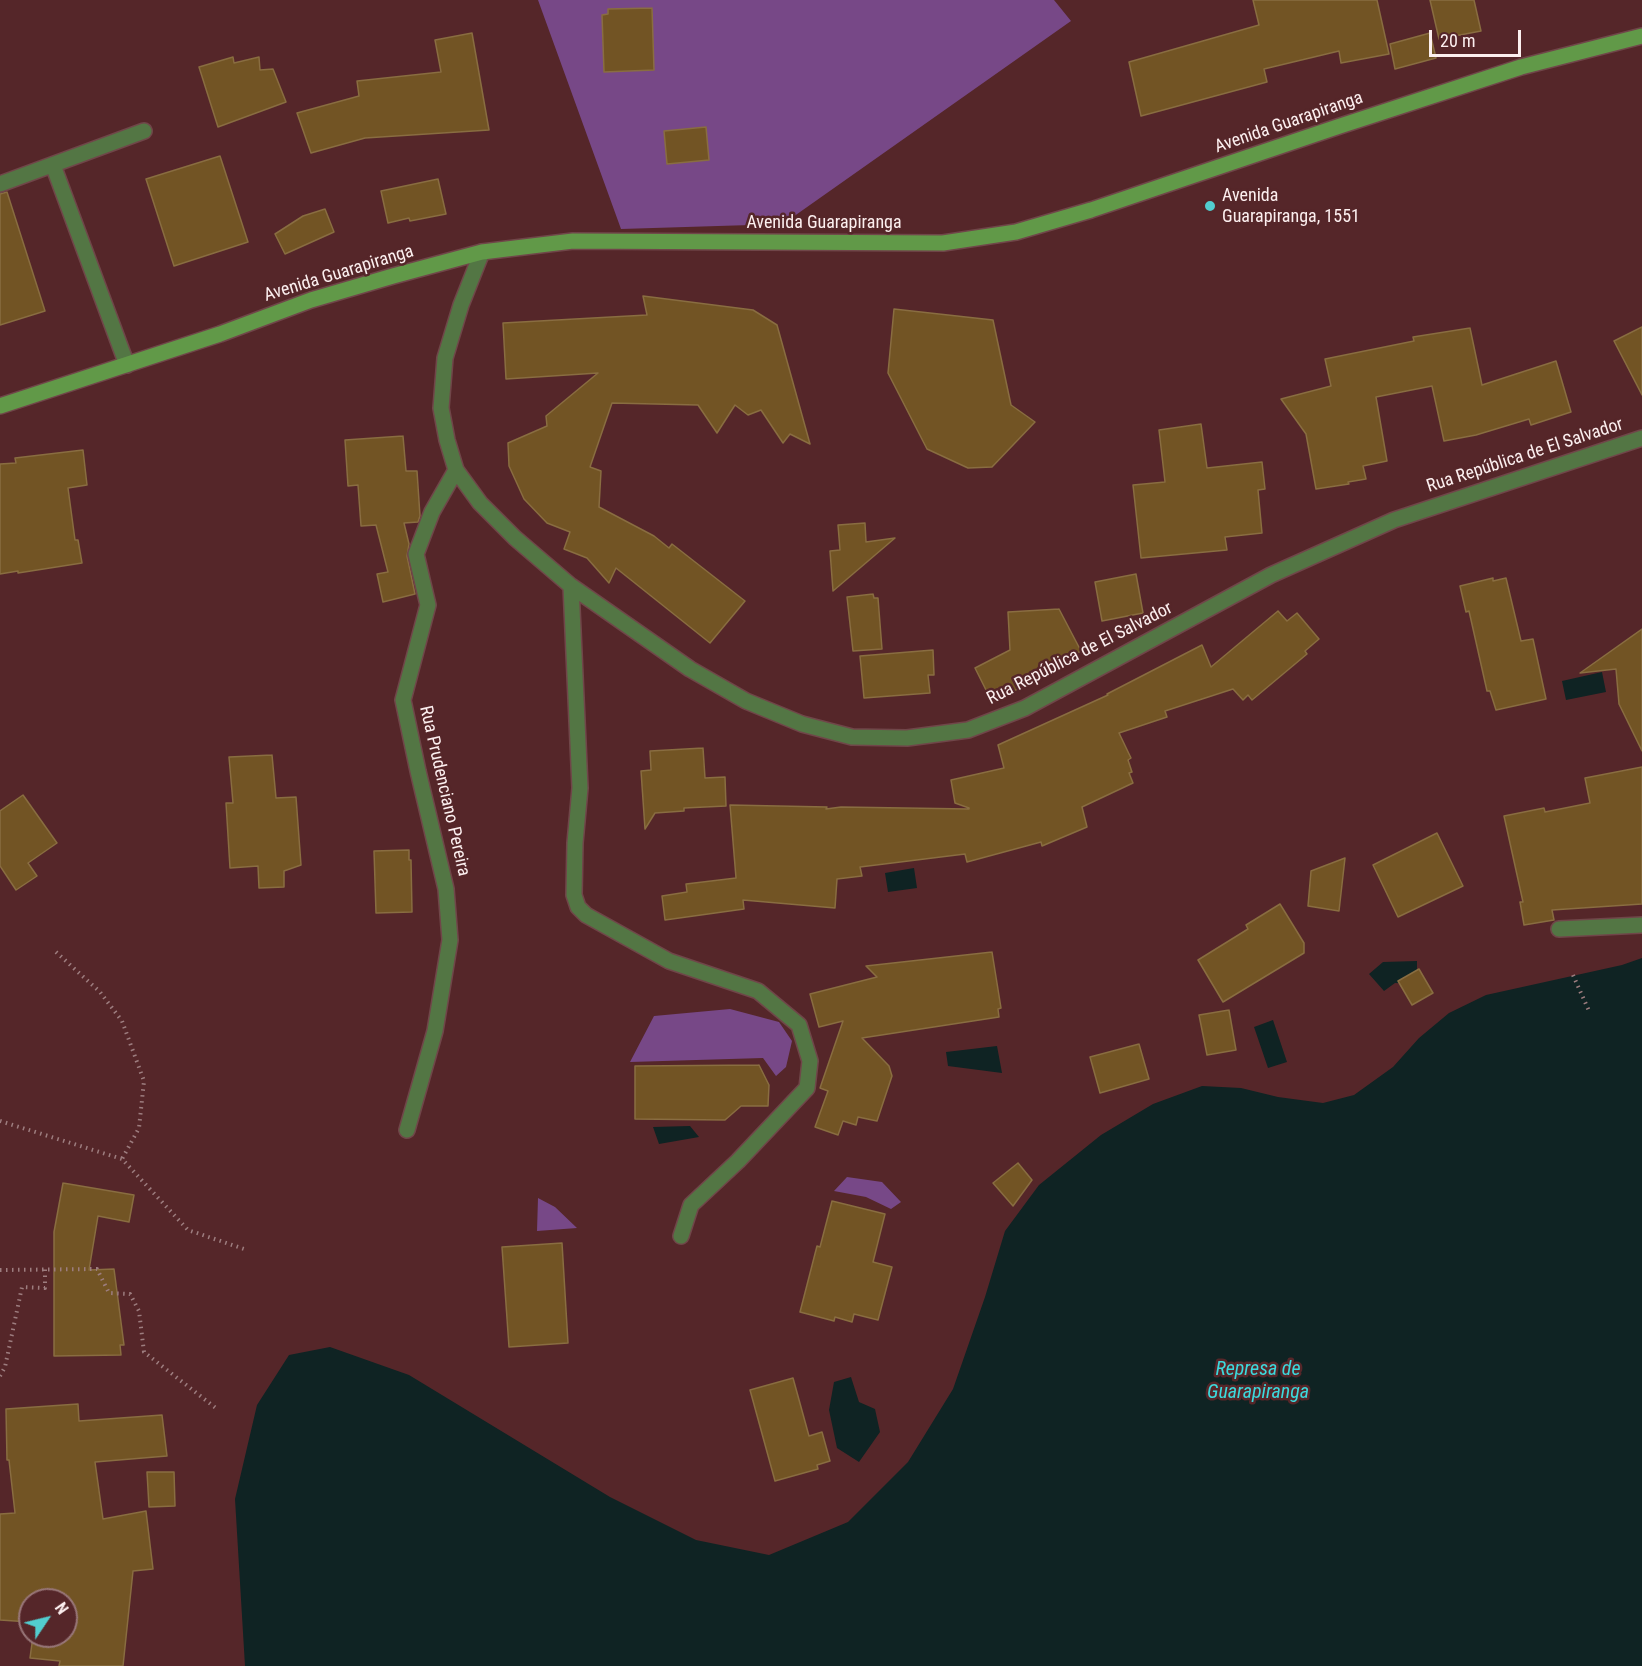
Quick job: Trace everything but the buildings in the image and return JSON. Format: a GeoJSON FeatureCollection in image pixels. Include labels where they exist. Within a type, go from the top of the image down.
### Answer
{"type":"FeatureCollection","features":[{"type":"Feature","properties":{"kind":"main road","name":"Avenida Guarapiranga"},"geometry":{"type":"LineString","coordinates":[[0,406],[220,334],[311,300],[482,252],[573,241],[943,243],[1016,232],[1092,210],[1521,67],[1642,36]]}},
{"type":"Feature","properties":{"kind":"street"},"geometry":{"type":"LineString","coordinates":[[0,184],[144,130]]}},
{"type":"Feature","properties":{"kind":"street"},"geometry":{"type":"LineString","coordinates":[[53,165],[127,365]]}},
{"type":"Feature","properties":{"kind":"street","name":"Rua República de El Salvador"},"geometry":{"type":"LineString","coordinates":[[482,252],[461,305],[445,358],[441,408],[456,471],[480,503],[515,538],[571,586],[690,669],[746,701],[802,724],[852,737],[907,738],[968,730],[1025,708],[1271,575],[1394,520],[1642,438]]}},
{"type":"Feature","properties":{"kind":"street","name":"Rua Prudenciano Pereira"},"geometry":{"type":"LineString","coordinates":[[407,1130],[435,1031],[450,940],[446,889],[403,700],[428,605],[416,554],[432,512],[456,471]]}},
{"type":"Feature","properties":{"kind":"street"},"geometry":{"type":"LineString","coordinates":[[571,586],[580,788],[574,885],[578,907],[596,921],[669,961],[758,991],[799,1025],[810,1061],[807,1088],[738,1161],[691,1205],[681,1236]]}},
{"type":"Feature","properties":{"kind":"street"},"geometry":{"type":"LineString","coordinates":[[1559,929],[1642,925]]}},
{"type":"Feature","properties":{"kind":"path"},"geometry":{"type":"LineString","coordinates":[[56,952],[100,992],[122,1021],[144,1081],[139,1128],[122,1159]]}},
{"type":"Feature","properties":{"kind":"path"},"geometry":{"type":"LineString","coordinates":[[1573,975],[1589,1011]]}},
{"type":"Feature","properties":{"kind":"path"},"geometry":{"type":"LineString","coordinates":[[0,1120],[122,1159],[188,1230],[247,1250]]}},
{"type":"Feature","properties":{"kind":"path"},"geometry":{"type":"LineString","coordinates":[[0,1376],[5,1367],[22,1287],[45,1288],[45,1269]]}},
{"type":"Feature","properties":{"kind":"path"},"geometry":{"type":"LineString","coordinates":[[0,1270],[97,1269],[109,1293],[130,1294],[139,1311],[144,1352],[217,1409]]}},
{"type":"Feature","properties":{"kind":"shaded area"},"geometry":{"type":"Polygon","coordinates":[[[538,0],[1054,0],[1071,21],[783,224],[621,229],[538,0]]]}},
{"type":"Feature","properties":{"kind":"shaded area"},"geometry":{"type":"Polygon","coordinates":[[[730,1009],[779,1022],[792,1041],[786,1067],[776,1076],[763,1058],[630,1062],[654,1016],[730,1009]]]}},
{"type":"Feature","properties":{"kind":"shaded area"},"geometry":{"type":"Polygon","coordinates":[[[847,1177],[882,1182],[901,1202],[891,1209],[866,1197],[834,1191],[847,1177]]]}},
{"type":"Feature","properties":{"kind":"shaded area"},"geometry":{"type":"Polygon","coordinates":[[[538,1198],[555,1207],[577,1228],[537,1231],[538,1198]]]}},
{"type":"Feature","properties":{"kind":"water"},"geometry":{"type":"Polygon","coordinates":[[[1602,672],[1606,692],[1566,700],[1562,681],[1602,672]]]}},
{"type":"Feature","properties":{"kind":"water"},"geometry":{"type":"Polygon","coordinates":[[[914,868],[917,888],[888,892],[885,873],[914,868]]]}},
{"type":"Feature","properties":{"kind":"water","name":"Represa de Guarapiranga"},"geometry":{"type":"Polygon","coordinates":[[[1642,958],[1642,1666],[245,1666],[235,1499],[257,1405],[289,1355],[330,1347],[409,1375],[610,1497],[696,1540],[769,1555],[848,1522],[908,1462],[953,1389],[1005,1231],[1039,1185],[1101,1135],[1153,1104],[1202,1086],[1241,1088],[1278,1097],[1323,1103],[1354,1095],[1393,1067],[1419,1038],[1449,1013],[1486,995],[1622,965],[1642,958]]]}},
{"type":"Feature","properties":{"kind":"water"},"geometry":{"type":"Polygon","coordinates":[[[1417,961],[1417,984],[1395,983],[1384,991],[1369,974],[1383,962],[1417,961]]]}},
{"type":"Feature","properties":{"kind":"water"},"geometry":{"type":"Polygon","coordinates":[[[1273,1020],[1287,1062],[1268,1068],[1254,1027],[1273,1020]]]}},
{"type":"Feature","properties":{"kind":"water"},"geometry":{"type":"Polygon","coordinates":[[[997,1046],[1002,1073],[948,1066],[946,1052],[997,1046]]]}},
{"type":"Feature","properties":{"kind":"water"},"geometry":{"type":"Polygon","coordinates":[[[690,1126],[699,1137],[659,1144],[653,1127],[690,1126]]]}},
{"type":"Feature","properties":{"kind":"water"},"geometry":{"type":"Polygon","coordinates":[[[851,1377],[859,1402],[875,1409],[880,1432],[859,1462],[837,1448],[829,1410],[834,1382],[851,1377]]]}},
{"type":"Feature","properties":{"kind":"place","name":"Avenida Guarapiranga, 1551"},"geometry":{"type":"Point","coordinates":[1210,206]}}]}
